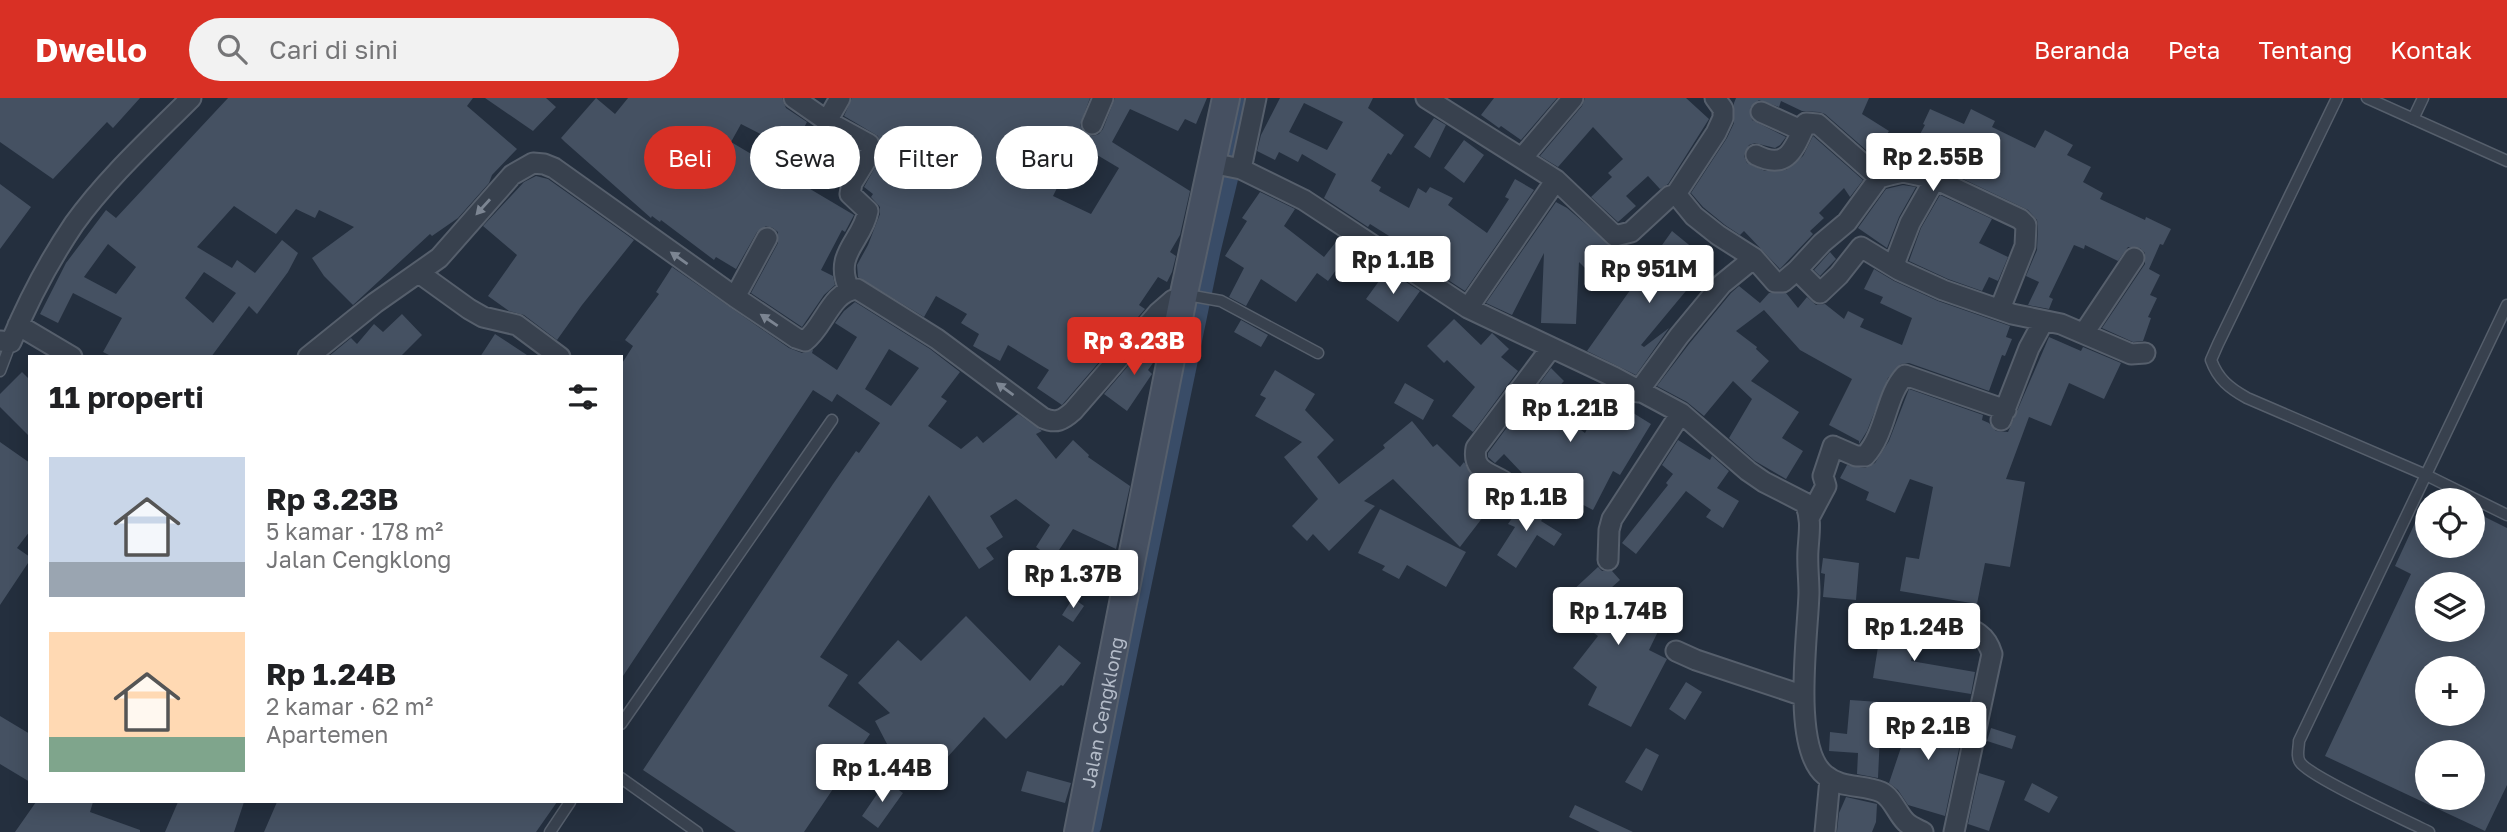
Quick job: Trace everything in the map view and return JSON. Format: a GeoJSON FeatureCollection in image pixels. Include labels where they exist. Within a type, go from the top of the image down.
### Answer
{"type":"FeatureCollection","features":[{"type":"Feature","properties":{"kind":"main road","name":"Jalan Cengklong"},"geometry":{"type":"LineString","coordinates":[[1078,832],[1188,297],[1226,167],[1226,98]]}},
{"type":"Feature","properties":{"kind":"street"},"geometry":{"type":"LineString","coordinates":[[66,355],[10,336],[52,259],[76,222],[117,174],[191,98]]}},
{"type":"Feature","properties":{"kind":"street"},"geometry":{"type":"LineString","coordinates":[[794,98],[827,121],[869,144],[871,152],[852,183],[850,194],[868,211],[847,252],[845,281],[849,289]]}},
{"type":"Feature","properties":{"kind":"street"},"geometry":{"type":"LineString","coordinates":[[827,121],[840,98]]}},
{"type":"Feature","properties":{"kind":"street"},"geometry":{"type":"LineString","coordinates":[[1092,124],[1103,98]]}},
{"type":"Feature","properties":{"kind":"street"},"geometry":{"type":"LineString","coordinates":[[1256,98],[1226,167],[1304,200],[1468,308],[1614,377],[1681,414],[1748,471],[1805,503],[1809,518],[1809,592],[1804,696],[1807,732],[1813,757],[1819,770],[1830,779],[1882,793],[1904,820],[1923,832]]}},
{"type":"Feature","properties":{"kind":"street"},"geometry":{"type":"LineString","coordinates":[[1426,98],[1556,180],[1615,236],[1631,232],[1670,196],[1676,194],[1719,127],[1723,109],[1715,98]]}},
{"type":"Feature","properties":{"kind":"street"},"geometry":{"type":"LineString","coordinates":[[1522,158],[1573,98]]}},
{"type":"Feature","properties":{"kind":"street"},"geometry":{"type":"LineString","coordinates":[[1761,112],[1794,127],[1801,128],[1806,123],[1818,124],[1879,178]]}},
{"type":"Feature","properties":{"kind":"street"},"geometry":{"type":"LineString","coordinates":[[1756,155],[1774,161],[1784,159],[1794,149],[1806,123]]}},
{"type":"Feature","properties":{"kind":"street"},"geometry":{"type":"LineString","coordinates":[[310,355],[375,303],[439,258],[512,175],[533,163],[554,168],[796,338],[805,341],[812,336],[840,296],[849,289],[857,289],[937,339],[1043,418],[1054,422],[1063,420],[1073,411],[1158,313],[1173,300],[1188,297]]}},
{"type":"Feature","properties":{"kind":"street"},"geometry":{"type":"LineString","coordinates":[[1676,194],[1694,216],[1717,235],[1754,258],[1775,282],[1783,282],[1847,222],[1879,178],[1903,172],[1936,179],[2020,219],[2026,225],[2025,246],[2000,309]]}},
{"type":"Feature","properties":{"kind":"street"},"geometry":{"type":"LineString","coordinates":[[1899,270],[1895,262],[1900,247],[1910,223],[1936,179]]}},
{"type":"Feature","properties":{"kind":"street"},"geometry":{"type":"LineString","coordinates":[[1468,308],[1556,180]]}},
{"type":"Feature","properties":{"kind":"street"},"geometry":{"type":"LineString","coordinates":[[735,297],[767,238]]}},
{"type":"Feature","properties":{"kind":"street"},"geometry":{"type":"LineString","coordinates":[[1797,270],[1820,293],[1839,275],[1861,247],[1899,270],[1943,290],[2012,314],[2061,324],[2131,354],[2145,353]]}},
{"type":"Feature","properties":{"kind":"street"},"geometry":{"type":"LineString","coordinates":[[1638,392],[1679,335],[1722,284],[1754,258]]}},
{"type":"Feature","properties":{"kind":"street"},"geometry":{"type":"LineString","coordinates":[[2084,333],[2134,258]]}},
{"type":"Feature","properties":{"kind":"street"},"geometry":{"type":"LineString","coordinates":[[419,273],[468,309],[483,317],[517,325],[557,355]]}},
{"type":"Feature","properties":{"kind":"street"},"geometry":{"type":"LineString","coordinates":[[1809,518],[1826,486],[1823,476],[1833,446],[1861,458],[1865,456],[1877,440],[1897,386],[1905,376],[2003,416],[2029,348],[2043,322]]}},
{"type":"Feature","properties":{"kind":"street"},"geometry":{"type":"LineString","coordinates":[[1500,494],[1503,483],[1480,470],[1474,458],[1476,448],[1550,348]]}},
{"type":"Feature","properties":{"kind":"street"},"geometry":{"type":"LineString","coordinates":[[1608,560],[1612,519],[1681,414]]}},
{"type":"Feature","properties":{"kind":"street"},"geometry":{"type":"LineString","coordinates":[[1947,621],[1977,632],[1988,640],[1992,654],[1954,832]]}},
{"type":"Feature","properties":{"kind":"street"},"geometry":{"type":"LineString","coordinates":[[1676,651],[1804,696]]}},
{"type":"Feature","properties":{"kind":"street"},"geometry":{"type":"LineString","coordinates":[[1825,832],[1830,779]]}},
{"type":"Feature","properties":{"kind":"lane"},"geometry":{"type":"LineString","coordinates":[[2336,98],[2211,360],[2216,373],[2227,386],[2247,398],[2426,475],[2507,515]]}},
{"type":"Feature","properties":{"kind":"lane"},"geometry":{"type":"LineString","coordinates":[[2367,98],[2507,162]]}},
{"type":"Feature","properties":{"kind":"lane"},"geometry":{"type":"LineString","coordinates":[[2413,119],[2423,98]]}},
{"type":"Feature","properties":{"kind":"lane"},"geometry":{"type":"LineString","coordinates":[[1188,297],[1215,299],[1318,353]]}},
{"type":"Feature","properties":{"kind":"lane"},"geometry":{"type":"LineString","coordinates":[[2429,832],[2329,783],[2302,766],[2298,760],[2299,741],[2507,305]]}},
{"type":"Feature","properties":{"kind":"lane"},"geometry":{"type":"LineString","coordinates":[[0,371],[10,336]]}},
{"type":"Feature","properties":{"kind":"lane"},"geometry":{"type":"LineString","coordinates":[[623,721],[832,420]]}},
{"type":"Feature","properties":{"kind":"lane"},"geometry":{"type":"LineString","coordinates":[[623,779],[697,832]]}},
{"type":"Feature","properties":{"kind":"lane"},"geometry":{"type":"LineString","coordinates":[[550,832],[569,803]]}},
{"type":"Feature","properties":{"kind":"building"},"geometry":{"type":"Polygon","coordinates":[[[0,98],[140,98],[113,128],[107,122],[53,179],[0,142],[0,98]]]}},
{"type":"Feature","properties":{"kind":"building"},"geometry":{"type":"Polygon","coordinates":[[[228,98],[473,98],[467,106],[517,149],[492,175],[489,183],[458,218],[432,236],[430,234],[353,305],[324,276],[312,258],[354,227],[319,210],[315,218],[296,209],[276,234],[234,206],[197,247],[232,268],[237,260],[255,273],[282,240],[298,253],[288,272],[257,314],[249,306],[212,355],[109,355],[103,352],[122,318],[73,293],[58,323],[40,314],[66,263],[106,210],[116,218],[228,98]],[[108,244],[84,277],[116,294],[136,267],[108,244]],[[204,272],[185,298],[213,323],[236,293],[204,272]]]}},
{"type":"Feature","properties":{"kind":"building"},"geometry":{"type":"Polygon","coordinates":[[[485,98],[546,98],[556,107],[533,131],[485,98]]]}},
{"type":"Feature","properties":{"kind":"building"},"geometry":{"type":"Polygon","coordinates":[[[596,98],[615,114],[628,98],[782,98],[786,108],[807,122],[805,126],[750,126],[750,129],[741,124],[736,133],[736,126],[644,126],[644,189],[736,189],[736,145],[750,153],[750,189],[810,189],[854,215],[845,232],[842,230],[821,270],[833,276],[835,285],[824,295],[802,327],[751,293],[778,243],[778,232],[773,228],[766,226],[757,232],[736,269],[716,257],[714,260],[661,220],[660,222],[652,216],[651,218],[561,138],[596,98]]]}},
{"type":"Feature","properties":{"kind":"building"},"geometry":{"type":"Polygon","coordinates":[[[852,98],[1090,98],[1080,126],[996,126],[996,189],[1056,189],[1053,196],[1091,214],[1119,168],[1098,156],[1098,134],[1103,129],[1115,98],[1207,98],[1196,124],[1185,119],[1178,131],[1130,109],[1112,142],[1190,191],[1180,235],[1170,252],[1176,256],[1167,282],[1158,277],[1139,305],[1145,309],[1062,405],[1037,388],[1049,370],[1008,345],[1000,361],[973,346],[979,334],[961,323],[967,314],[936,296],[924,317],[858,277],[857,265],[880,214],[880,207],[871,197],[873,194],[864,187],[874,169],[874,189],[982,189],[982,126],[874,126],[874,134],[844,116],[852,98]]]}},
{"type":"Feature","properties":{"kind":"building"},"geometry":{"type":"Polygon","coordinates":[[[1280,98],[1373,98],[1368,108],[1404,135],[1391,155],[1388,153],[1371,181],[1381,187],[1379,191],[1409,208],[1418,188],[1426,193],[1430,187],[1453,198],[1448,205],[1487,233],[1509,199],[1505,197],[1515,179],[1534,190],[1465,291],[1402,250],[1405,246],[1370,224],[1368,227],[1324,198],[1336,174],[1302,154],[1298,162],[1279,152],[1275,160],[1257,151],[1261,135],[1280,98]],[[1304,103],[1289,132],[1327,150],[1343,122],[1304,103]]]}},
{"type":"Feature","properties":{"kind":"building"},"geometry":{"type":"Polygon","coordinates":[[[1494,98],[1557,98],[1521,140],[1481,115],[1494,98]]]}},
{"type":"Feature","properties":{"kind":"building"},"geometry":{"type":"Polygon","coordinates":[[[1585,98],[1686,98],[1709,119],[1668,184],[1660,189],[1648,176],[1626,196],[1636,206],[1618,222],[1591,197],[1612,177],[1608,173],[1623,159],[1593,127],[1558,167],[1540,156],[1582,106],[1585,98]]]}},
{"type":"Feature","properties":{"kind":"building"},"geometry":{"type":"Polygon","coordinates":[[[1736,98],[1869,98],[1862,114],[1889,131],[1881,143],[1907,158],[1925,125],[1923,124],[1930,109],[1964,124],[1971,109],[1995,121],[1992,127],[2035,148],[2045,130],[2073,145],[2067,155],[2091,167],[2083,182],[2103,193],[2100,199],[2171,229],[2163,245],[2160,244],[2149,269],[2160,275],[2150,295],[2157,298],[2148,317],[2151,318],[2143,341],[2133,342],[2102,328],[2145,264],[2145,253],[2140,248],[2128,247],[2118,261],[2085,245],[2084,249],[2074,245],[2049,297],[2053,299],[2049,309],[2028,305],[2039,282],[2026,276],[2037,250],[2038,226],[2037,220],[2028,210],[1938,167],[1905,160],[1882,164],[1825,114],[1802,111],[1781,101],[1779,107],[1759,100],[1750,108],[1752,120],[1786,137],[1775,148],[1755,143],[1749,145],[1744,156],[1747,163],[1765,171],[1786,170],[1803,156],[1813,136],[1863,180],[1850,197],[1844,188],[1819,213],[1824,218],[1810,231],[1813,234],[1780,269],[1744,231],[1740,235],[1725,225],[1691,193],[1727,138],[1734,123],[1736,98]]]}},
{"type":"Feature","properties":{"kind":"building"},"geometry":{"type":"Polygon","coordinates":[[[1434,118],[1446,125],[1430,158],[1414,147],[1434,118]]]}},
{"type":"Feature","properties":{"kind":"building"},"geometry":{"type":"Polygon","coordinates":[[[1464,140],[1484,155],[1464,183],[1444,168],[1464,140]]]}},
{"type":"Feature","properties":{"kind":"building"},"geometry":{"type":"Polygon","coordinates":[[[536,176],[548,179],[634,240],[557,340],[524,315],[509,311],[488,296],[517,255],[483,226],[524,182],[536,176]]]}},
{"type":"Feature","properties":{"kind":"building"},"geometry":{"type":"Polygon","coordinates":[[[0,184],[31,207],[0,249],[0,184]]]}},
{"type":"Feature","properties":{"kind":"building"},"geometry":{"type":"Polygon","coordinates":[[[1903,185],[1916,187],[1899,217],[1887,248],[1858,228],[1886,189],[1903,185]]]}},
{"type":"Feature","properties":{"kind":"building"},"geometry":{"type":"Polygon","coordinates":[[[1260,192],[1295,209],[1284,226],[1324,257],[1339,238],[1353,247],[1328,281],[1317,273],[1296,302],[1261,279],[1246,306],[1229,297],[1244,268],[1225,256],[1247,221],[1242,218],[1260,192]]]}},
{"type":"Feature","properties":{"kind":"building"},"geometry":{"type":"Polygon","coordinates":[[[1940,195],[1992,219],[1979,243],[2008,257],[1998,281],[1989,277],[1982,291],[1909,261],[1921,228],[1940,195]]]}},
{"type":"Feature","properties":{"kind":"building"},"geometry":{"type":"Polygon","coordinates":[[[1556,202],[1567,208],[1626,259],[1601,284],[1579,262],[1576,324],[1541,323],[1544,253],[1512,315],[1486,303],[1556,202]]]}},
{"type":"Feature","properties":{"kind":"building"},"geometry":{"type":"Polygon","coordinates":[[[1672,231],[1710,262],[1641,345],[1644,347],[1669,328],[1636,375],[1587,351],[1672,231]]]}},
{"type":"Feature","properties":{"kind":"building"},"geometry":{"type":"Polygon","coordinates":[[[1830,252],[1836,259],[1820,276],[1814,270],[1830,252]]]}},
{"type":"Feature","properties":{"kind":"building"},"geometry":{"type":"Polygon","coordinates":[[[672,267],[789,348],[802,353],[813,350],[812,353],[837,370],[857,337],[835,323],[855,302],[930,349],[960,372],[941,397],[947,401],[928,426],[961,449],[977,436],[983,443],[1018,414],[1042,431],[1036,434],[1056,459],[1073,440],[1088,457],[1130,486],[1116,549],[1073,529],[1053,559],[1036,547],[1050,525],[1016,499],[990,516],[1003,537],[986,548],[994,559],[979,569],[929,495],[820,657],[848,675],[828,706],[870,734],[804,832],[736,832],[643,770],[833,484],[880,423],[837,394],[832,402],[813,390],[623,676],[623,362],[633,346],[625,340],[659,294],[656,292],[672,267]],[[889,349],[865,389],[891,406],[919,368],[889,349]]]}},
{"type":"Feature","properties":{"kind":"building"},"geometry":{"type":"Polygon","coordinates":[[[1874,269],[1938,301],[2010,326],[2006,337],[2012,339],[2005,356],[2002,355],[1989,391],[1909,363],[1901,364],[1888,378],[1859,444],[1859,441],[1829,425],[1852,379],[1800,350],[1764,310],[1736,331],[1757,347],[1769,361],[1751,381],[1799,412],[1782,438],[1803,451],[1786,479],[1755,461],[1729,438],[1752,399],[1733,381],[1704,416],[1687,402],[1657,386],[1739,286],[1760,303],[1769,293],[1786,293],[1798,308],[1807,297],[1816,305],[1825,304],[1844,319],[1848,311],[1864,319],[1860,327],[1902,345],[1912,318],[1880,303],[1883,297],[1864,289],[1874,269]]]}},
{"type":"Feature","properties":{"kind":"building"},"geometry":{"type":"Polygon","coordinates":[[[1387,270],[1420,291],[1398,322],[1366,299],[1387,270]]]}},
{"type":"Feature","properties":{"kind":"building"},"geometry":{"type":"Polygon","coordinates":[[[402,314],[422,335],[402,355],[330,355],[351,338],[357,344],[374,324],[383,332],[402,314]]]}},
{"type":"Feature","properties":{"kind":"building"},"geometry":{"type":"Polygon","coordinates":[[[1454,319],[1481,345],[1492,333],[1509,349],[1501,357],[1518,371],[1473,432],[1452,416],[1475,387],[1447,360],[1444,363],[1427,346],[1454,319]]]}},
{"type":"Feature","properties":{"kind":"building"},"geometry":{"type":"Polygon","coordinates":[[[1241,320],[1268,335],[1261,347],[1234,332],[1241,320]]]}},
{"type":"Feature","properties":{"kind":"building"},"geometry":{"type":"Polygon","coordinates":[[[1159,330],[1155,360],[1148,370],[1152,374],[1127,411],[1104,394],[1159,330]]]}},
{"type":"Feature","properties":{"kind":"building"},"geometry":{"type":"Polygon","coordinates":[[[495,334],[527,355],[481,355],[495,334]]]}},
{"type":"Feature","properties":{"kind":"building"},"geometry":{"type":"Polygon","coordinates":[[[2049,337],[2081,351],[2083,347],[2121,363],[2104,399],[2069,383],[2051,426],[2029,417],[2006,479],[2025,482],[2010,567],[1985,563],[1977,604],[1900,591],[1906,557],[1919,559],[1933,487],[1910,479],[1895,513],[1866,500],[1869,492],[1840,478],[1847,465],[1865,468],[1875,463],[1889,441],[1909,389],[1983,415],[1982,420],[1996,431],[2008,432],[2049,337]]]}},
{"type":"Feature","properties":{"kind":"building"},"geometry":{"type":"Polygon","coordinates":[[[1551,368],[1564,381],[1544,403],[1585,433],[1608,388],[1621,395],[1617,403],[1651,424],[1620,475],[1613,471],[1593,510],[1558,492],[1549,484],[1541,493],[1504,454],[1495,463],[1488,457],[1488,453],[1551,368]]]}},
{"type":"Feature","properties":{"kind":"building"},"geometry":{"type":"Polygon","coordinates":[[[1275,370],[1315,394],[1305,410],[1334,440],[1317,457],[1339,484],[1385,448],[1383,445],[1412,421],[1433,447],[1437,444],[1460,467],[1464,462],[1474,478],[1490,488],[1488,495],[1490,503],[1493,504],[1460,547],[1393,479],[1364,501],[1375,506],[1329,551],[1313,534],[1307,541],[1292,526],[1318,499],[1284,457],[1302,442],[1255,416],[1266,398],[1260,395],[1275,370]]]}},
{"type":"Feature","properties":{"kind":"building"},"geometry":{"type":"Polygon","coordinates":[[[22,372],[28,378],[28,435],[0,407],[0,394],[22,372]]]}},
{"type":"Feature","properties":{"kind":"building"},"geometry":{"type":"Polygon","coordinates":[[[1405,383],[1434,400],[1423,420],[1394,403],[1405,383]]]}},
{"type":"Feature","properties":{"kind":"building"},"geometry":{"type":"Polygon","coordinates":[[[1678,440],[1710,460],[1712,456],[1729,471],[1717,488],[1739,501],[1723,528],[1706,517],[1711,510],[1686,491],[1636,554],[1622,543],[1668,485],[1666,483],[1673,474],[1662,465],[1678,440]]]}},
{"type":"Feature","properties":{"kind":"building"},"geometry":{"type":"Polygon","coordinates":[[[0,442],[28,462],[28,534],[17,548],[28,556],[28,563],[0,605],[0,442]]]}},
{"type":"Feature","properties":{"kind":"building"},"geometry":{"type":"Polygon","coordinates":[[[1524,501],[1547,512],[1541,521],[1562,534],[1554,546],[1537,535],[1516,568],[1497,555],[1515,527],[1508,524],[1524,501]]]}},
{"type":"Feature","properties":{"kind":"building"},"geometry":{"type":"Polygon","coordinates":[[[1380,509],[1466,552],[1446,587],[1407,565],[1399,579],[1382,570],[1385,566],[1358,553],[1380,509]]]}},
{"type":"Feature","properties":{"kind":"building"},"geometry":{"type":"Polygon","coordinates":[[[2485,517],[2507,528],[2507,785],[2485,831],[2440,810],[2485,810],[2485,740],[2415,740],[2415,798],[2325,756],[2411,574],[2395,566],[2415,523],[2415,558],[2485,558],[2485,517]]]}},
{"type":"Feature","properties":{"kind":"building"},"geometry":{"type":"Polygon","coordinates":[[[1823,558],[1859,563],[1856,600],[1823,597],[1823,558]]]}},
{"type":"Feature","properties":{"kind":"building"},"geometry":{"type":"Polygon","coordinates":[[[1598,567],[1602,571],[1612,571],[1620,580],[1611,588],[1666,615],[1649,650],[1667,659],[1631,727],[1588,705],[1597,687],[1573,668],[1598,636],[1582,624],[1591,613],[1571,592],[1598,567]]]}},
{"type":"Feature","properties":{"kind":"building"},"geometry":{"type":"Polygon","coordinates":[[[1073,598],[1084,606],[1073,622],[1062,615],[1073,598]]]}},
{"type":"Feature","properties":{"kind":"building"},"geometry":{"type":"Polygon","coordinates":[[[966,616],[1030,681],[1059,645],[1081,663],[1063,686],[1006,739],[984,717],[943,762],[928,748],[898,765],[875,721],[890,713],[858,683],[898,640],[921,661],[966,616]]]}},
{"type":"Feature","properties":{"kind":"building"},"geometry":{"type":"Polygon","coordinates":[[[1882,622],[1917,628],[1911,661],[1975,672],[1971,694],[1873,678],[1882,622]]]}},
{"type":"Feature","properties":{"kind":"building"},"geometry":{"type":"Polygon","coordinates":[[[1686,682],[1702,692],[1685,720],[1669,709],[1686,682]]]}},
{"type":"Feature","properties":{"kind":"building"},"geometry":{"type":"Polygon","coordinates":[[[1850,700],[1879,702],[1876,734],[1880,734],[1878,778],[1857,774],[1858,753],[1829,751],[1830,732],[1847,734],[1850,700]]]}},
{"type":"Feature","properties":{"kind":"building"},"geometry":{"type":"Polygon","coordinates":[[[1914,709],[1964,725],[1945,816],[1908,805],[1898,790],[1889,783],[1914,709]]]}},
{"type":"Feature","properties":{"kind":"building"},"geometry":{"type":"Polygon","coordinates":[[[0,716],[28,733],[28,781],[0,764],[0,716]]]}},
{"type":"Feature","properties":{"kind":"building"},"geometry":{"type":"Polygon","coordinates":[[[1991,728],[2016,736],[2012,749],[1987,741],[1991,728]]]}},
{"type":"Feature","properties":{"kind":"building"},"geometry":{"type":"Polygon","coordinates":[[[1646,748],[1659,755],[1642,791],[1625,782],[1646,748]]]}},
{"type":"Feature","properties":{"kind":"building"},"geometry":{"type":"Polygon","coordinates":[[[1027,771],[1071,783],[1065,803],[1021,791],[1027,771]]]}},
{"type":"Feature","properties":{"kind":"building"},"geometry":{"type":"Polygon","coordinates":[[[1979,773],[2005,781],[1989,831],[1968,824],[1979,773]]]}},
{"type":"Feature","properties":{"kind":"building"},"geometry":{"type":"Polygon","coordinates":[[[886,781],[903,793],[878,828],[862,816],[886,781]]]}},
{"type":"Feature","properties":{"kind":"building"},"geometry":{"type":"Polygon","coordinates":[[[2032,783],[2058,797],[2049,813],[2024,800],[2032,783]]]}},
{"type":"Feature","properties":{"kind":"building"},"geometry":{"type":"Polygon","coordinates":[[[1846,797],[1877,804],[1876,822],[1872,832],[1837,832],[1839,813],[1846,797]]]}},
{"type":"Feature","properties":{"kind":"building"},"geometry":{"type":"Polygon","coordinates":[[[35,803],[93,803],[90,812],[140,830],[140,832],[15,832],[35,803]]]}},
{"type":"Feature","properties":{"kind":"building"},"geometry":{"type":"Polygon","coordinates":[[[178,803],[244,803],[234,832],[165,832],[178,803]]]}},
{"type":"Feature","properties":{"kind":"building"},"geometry":{"type":"Polygon","coordinates":[[[277,803],[556,803],[536,832],[264,832],[277,803]]]}},
{"type":"Feature","properties":{"kind":"building"},"geometry":{"type":"Polygon","coordinates":[[[1575,805],[1633,832],[1600,832],[1569,817],[1575,805]]]}},
{"type":"Feature","properties":{"kind":"waterway"},"geometry":{"type":"LineString","coordinates":[[1092,826],[1211,251],[1248,98]]}}]}
